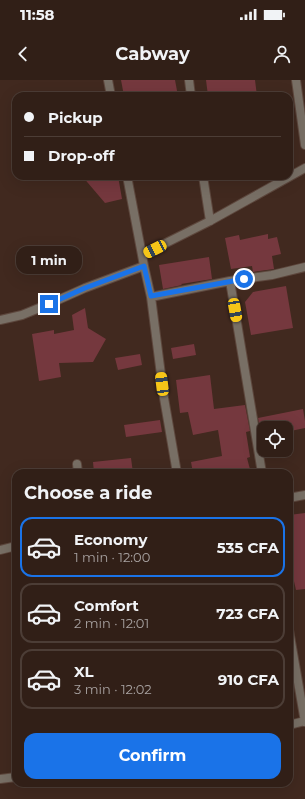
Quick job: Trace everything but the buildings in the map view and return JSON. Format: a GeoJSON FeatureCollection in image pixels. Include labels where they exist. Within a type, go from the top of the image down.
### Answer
{"type":"FeatureCollection","features":[{"type":"Feature","properties":{"kind":"street"},"geometry":{"type":"LineString","coordinates":[[108,80],[110,92]]}},
{"type":"Feature","properties":{"kind":"street"},"geometry":{"type":"LineString","coordinates":[[189,80],[190,92]]}},
{"type":"Feature","properties":{"kind":"street"},"geometry":{"type":"LineString","coordinates":[[296,80],[305,145]]}},
{"type":"Feature","properties":{"kind":"street"},"geometry":{"type":"LineString","coordinates":[[293,175],[305,168]]}},
{"type":"Feature","properties":{"kind":"street"},"geometry":{"type":"LineString","coordinates":[[128,180],[151,296],[164,398],[176,469]]}},
{"type":"Feature","properties":{"kind":"street"},"geometry":{"type":"LineString","coordinates":[[204,180],[210,221]]}},
{"type":"Feature","properties":{"kind":"street"},"geometry":{"type":"LineString","coordinates":[[142,255],[210,221],[283,180]]}},
{"type":"Feature","properties":{"kind":"street"},"geometry":{"type":"LineString","coordinates":[[0,320],[22,315],[85,288],[144,266]]}},
{"type":"Feature","properties":{"kind":"street"},"geometry":{"type":"LineString","coordinates":[[151,296],[230,281],[272,275],[305,267]]}},
{"type":"Feature","properties":{"kind":"street"},"geometry":{"type":"LineString","coordinates":[[230,281],[261,469]]}},
{"type":"Feature","properties":{"kind":"street"},"geometry":{"type":"LineString","coordinates":[[77,464],[78,469]]}},
{"type":"Feature","properties":{"kind":"street"},"geometry":{"type":"LineString","coordinates":[[293,497],[305,495]]}},
{"type":"Feature","properties":{"kind":"street"},"geometry":{"type":"LineString","coordinates":[[0,550],[12,547]]}},
{"type":"Feature","properties":{"kind":"street"},"geometry":{"type":"LineString","coordinates":[[293,653],[305,722],[293,724]]}},
{"type":"Feature","properties":{"kind":"street"},"geometry":{"type":"LineString","coordinates":[[0,780],[12,778]]}},
{"type":"Feature","properties":{"kind":"route"},"geometry":{"type":"LineString","coordinates":[[49,304],[85,288],[144,266],[151,296],[244,279]]}}]}
